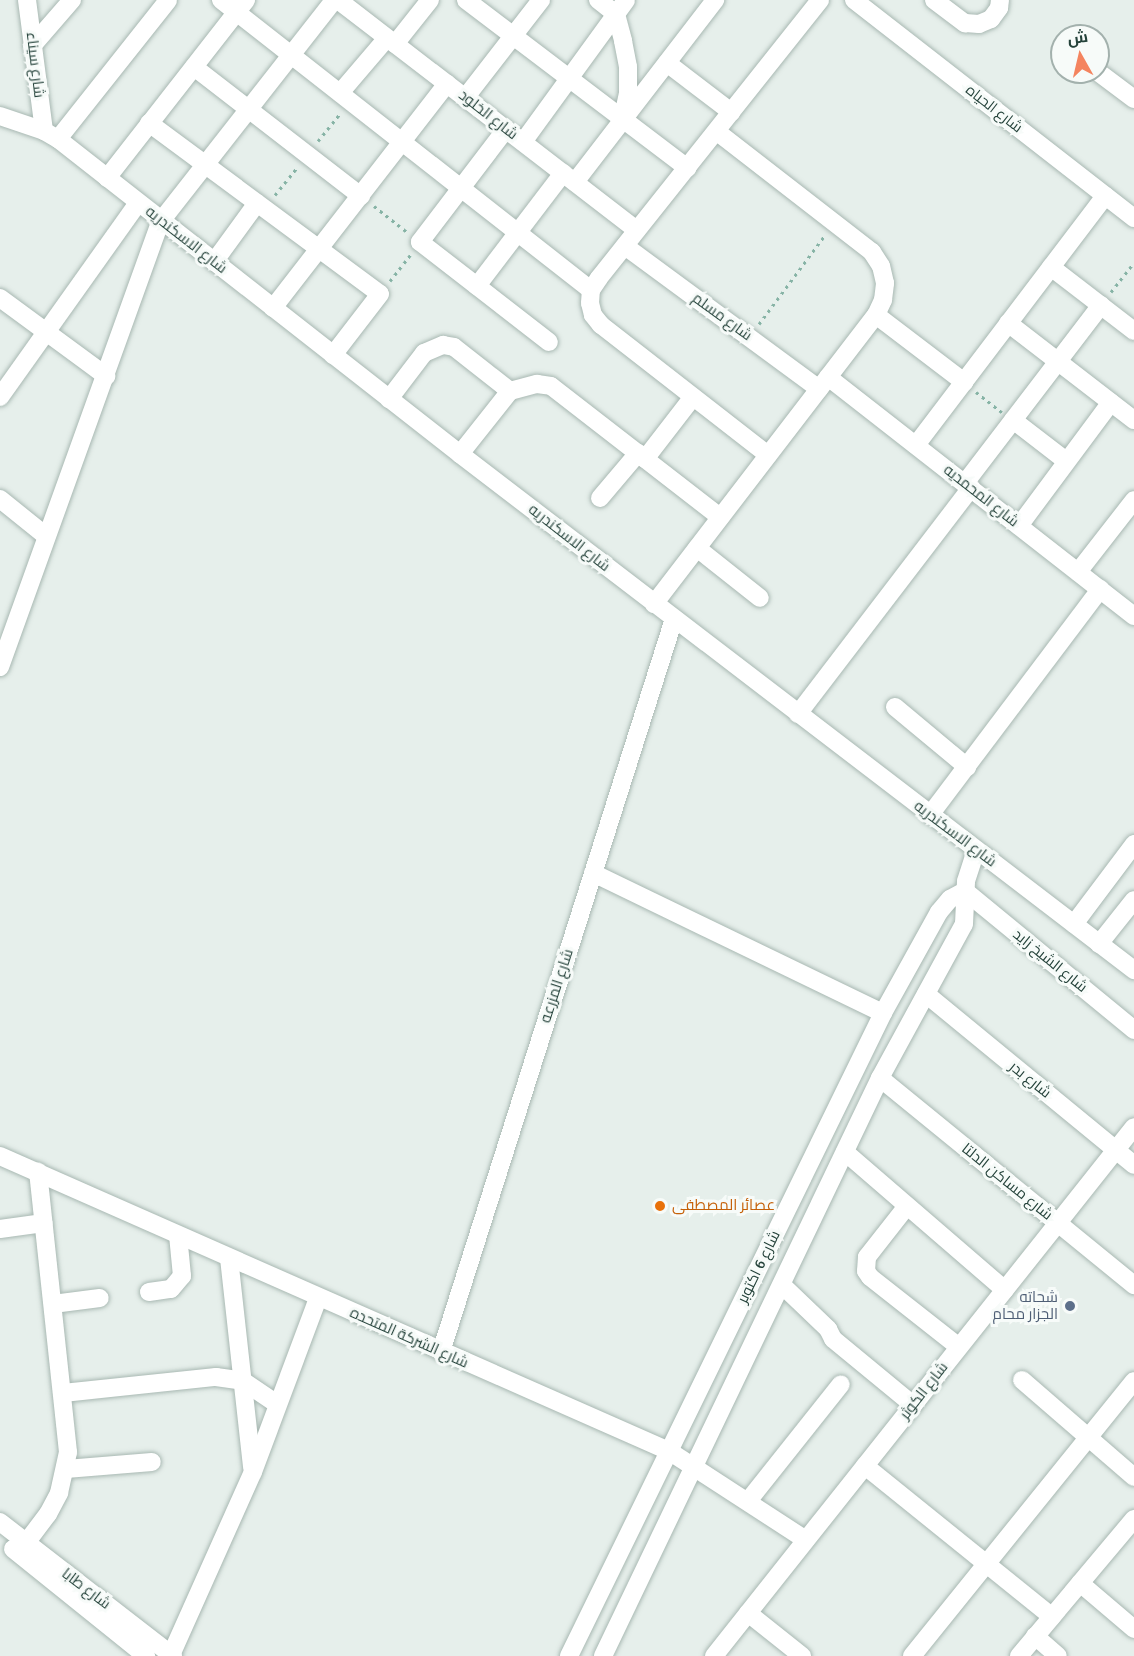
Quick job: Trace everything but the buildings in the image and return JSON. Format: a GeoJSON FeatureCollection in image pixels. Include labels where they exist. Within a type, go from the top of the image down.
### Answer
{"type":"FeatureCollection","features":[{"type":"Feature","properties":{"kind":"street","name":"شارع سيناء"},"geometry":{"type":"LineString","coordinates":[[27,0],[32,46],[51,135]]}},
{"type":"Feature","properties":{"kind":"street"},"geometry":{"type":"LineString","coordinates":[[32,46],[72,0]]}},
{"type":"Feature","properties":{"kind":"street"},"geometry":{"type":"LineString","coordinates":[[51,135],[168,0]]}},
{"type":"Feature","properties":{"kind":"street"},"geometry":{"type":"LineString","coordinates":[[221,0],[241,6],[291,55],[591,290]]}},
{"type":"Feature","properties":{"kind":"street"},"geometry":{"type":"LineString","coordinates":[[0,667],[161,221],[336,0]]}},
{"type":"Feature","properties":{"kind":"street","name":"شارع الخلود"},"geometry":{"type":"LineString","coordinates":[[336,0],[638,230]]}},
{"type":"Feature","properties":{"kind":"street"},"geometry":{"type":"LineString","coordinates":[[340,93],[430,0]]}},
{"type":"Feature","properties":{"kind":"street"},"geometry":{"type":"LineString","coordinates":[[466,0],[687,168]]}},
{"type":"Feature","properties":{"kind":"street"},"geometry":{"type":"LineString","coordinates":[[465,98],[541,0]]}},
{"type":"Feature","properties":{"kind":"street"},"geometry":{"type":"LineString","coordinates":[[598,0],[621,7]]}},
{"type":"Feature","properties":{"kind":"street"},"geometry":{"type":"LineString","coordinates":[[768,455],[601,325],[591,309],[591,290],[820,0]]}},
{"type":"Feature","properties":{"kind":"street","name":"شارع الحياه"},"geometry":{"type":"LineString","coordinates":[[854,0],[1134,218]]}},
{"type":"Feature","properties":{"kind":"street"},"geometry":{"type":"LineString","coordinates":[[934,0],[965,23],[979,24],[991,19],[995,3]]}},
{"type":"Feature","properties":{"kind":"street"},"geometry":{"type":"LineString","coordinates":[[477,286],[518,232],[623,119],[667,63],[710,2]]}},
{"type":"Feature","properties":{"kind":"street"},"geometry":{"type":"LineString","coordinates":[[106,178],[241,6]]}},
{"type":"Feature","properties":{"kind":"street"},"geometry":{"type":"LineString","coordinates":[[523,142],[621,7]]}},
{"type":"Feature","properties":{"kind":"street"},"geometry":{"type":"LineString","coordinates":[[621,7],[628,67],[628,93],[623,119]]}},
{"type":"Feature","properties":{"kind":"street"},"geometry":{"type":"LineString","coordinates":[[667,63],[731,112]]}},
{"type":"Feature","properties":{"kind":"street"},"geometry":{"type":"LineString","coordinates":[[194,67],[361,196]]}},
{"type":"Feature","properties":{"kind":"street"},"geometry":{"type":"LineString","coordinates":[[1110,81],[1134,99]]}},
{"type":"Feature","properties":{"kind":"street"},"geometry":{"type":"LineString","coordinates":[[273,308],[447,84]]}},
{"type":"Feature","properties":{"kind":"street","name":"شارع الاسكندريه"},"geometry":{"type":"LineString","coordinates":[[0,116],[51,135],[654,604],[1134,970]]}},
{"type":"Feature","properties":{"kind":"street"},"geometry":{"type":"LineString","coordinates":[[149,123],[380,294],[333,355]]}},
{"type":"Feature","properties":{"kind":"street"},"geometry":{"type":"LineString","coordinates":[[506,129],[420,242],[549,342]]}},
{"type":"Feature","properties":{"kind":"street"},"geometry":{"type":"LineString","coordinates":[[654,604],[876,315],[883,300],[885,283],[881,266],[872,252],[716,131]]}},
{"type":"Feature","properties":{"kind":"street"},"geometry":{"type":"LineString","coordinates":[[916,445],[1105,196]]}},
{"type":"Feature","properties":{"kind":"street"},"geometry":{"type":"LineString","coordinates":[[0,397],[138,202]]}},
{"type":"Feature","properties":{"kind":"street"},"geometry":{"type":"LineString","coordinates":[[214,262],[257,203]]}},
{"type":"Feature","properties":{"kind":"street","name":"شارع مسلم"},"geometry":{"type":"LineString","coordinates":[[625,246],[749,337],[823,383]]}},
{"type":"Feature","properties":{"kind":"street"},"geometry":{"type":"LineString","coordinates":[[1051,267],[1134,331]]}},
{"type":"Feature","properties":{"kind":"street"},"geometry":{"type":"LineString","coordinates":[[0,298],[106,376]]}},
{"type":"Feature","properties":{"kind":"street"},"geometry":{"type":"LineString","coordinates":[[798,714],[968,486],[1013,420],[1101,305]]}},
{"type":"Feature","properties":{"kind":"street"},"geometry":{"type":"LineString","coordinates":[[876,315],[964,382]]}},
{"type":"Feature","properties":{"kind":"street"},"geometry":{"type":"LineString","coordinates":[[1008,322],[1134,420]]}},
{"type":"Feature","properties":{"kind":"street"},"geometry":{"type":"LineString","coordinates":[[389,399],[424,353],[443,345],[454,347],[510,391]]}},
{"type":"Feature","properties":{"kind":"street","name":"شارع المحمديه"},"geometry":{"type":"LineString","coordinates":[[823,383],[916,445],[1134,616]]}},
{"type":"Feature","properties":{"kind":"street"},"geometry":{"type":"LineString","coordinates":[[460,454],[510,391],[537,384],[551,386],[720,517]]}},
{"type":"Feature","properties":{"kind":"street"},"geometry":{"type":"LineString","coordinates":[[600,498],[693,397]]}},
{"type":"Feature","properties":{"kind":"street"},"geometry":{"type":"LineString","coordinates":[[1019,526],[1111,402]]}},
{"type":"Feature","properties":{"kind":"street"},"geometry":{"type":"LineString","coordinates":[[1013,420],[1066,461]]}},
{"type":"Feature","properties":{"kind":"street"},"geometry":{"type":"LineString","coordinates":[[0,499],[46,536]]}},
{"type":"Feature","properties":{"kind":"street"},"geometry":{"type":"LineString","coordinates":[[1078,572],[1134,500]]}},
{"type":"Feature","properties":{"kind":"street"},"geometry":{"type":"LineString","coordinates":[[697,548],[759,598]]}},
{"type":"Feature","properties":{"kind":"street"},"geometry":{"type":"LineString","coordinates":[[930,815],[1100,589]]}},
{"type":"Feature","properties":{"kind":"street","name":"شارع المزرعه"},"geometry":{"type":"LineString","coordinates":[[441,1352],[674,619]]}},
{"type":"Feature","properties":{"kind":"street"},"geometry":{"type":"LineString","coordinates":[[895,707],[967,767]]}},
{"type":"Feature","properties":{"kind":"street"},"geometry":{"type":"LineString","coordinates":[[1074,924],[1134,844]]}},
{"type":"Feature","properties":{"kind":"street","name":"شارع 6 اكتوبر"},"geometry":{"type":"LineString","coordinates":[[603,1656],[880,1078],[964,924],[968,870],[976,850]]}},
{"type":"Feature","properties":{"kind":"street"},"geometry":{"type":"LineString","coordinates":[[593,873],[883,1013]]}},
{"type":"Feature","properties":{"kind":"street","name":"شارع 6 اكتوبر"},"geometry":{"type":"LineString","coordinates":[[569,1656],[883,1013],[939,912],[950,899],[965,891]]}},
{"type":"Feature","properties":{"kind":"street","name":"شارع الشيخ زايد"},"geometry":{"type":"LineString","coordinates":[[965,891],[1134,1030]]}},
{"type":"Feature","properties":{"kind":"street"},"geometry":{"type":"LineString","coordinates":[[1099,944],[1134,900]]}},
{"type":"Feature","properties":{"kind":"street","name":"شارع بدر"},"geometry":{"type":"LineString","coordinates":[[926,994],[1134,1165]]}},
{"type":"Feature","properties":{"kind":"street","name":"شارع مساكن الدلتا"},"geometry":{"type":"LineString","coordinates":[[880,1078],[1134,1285]]}},
{"type":"Feature","properties":{"kind":"street","name":"شارع الكوثر"},"geometry":{"type":"LineString","coordinates":[[714,1656],[1134,1127]]}},
{"type":"Feature","properties":{"kind":"street"},"geometry":{"type":"LineString","coordinates":[[845,1152],[1005,1290]]}},
{"type":"Feature","properties":{"kind":"street","name":"شارع الشركة المتحده"},"geometry":{"type":"LineString","coordinates":[[0,1156],[669,1451],[806,1540]]}},
{"type":"Feature","properties":{"kind":"street"},"geometry":{"type":"LineString","coordinates":[[26,1543],[48,1514],[59,1492],[66,1469],[68,1436],[38,1172]]}},
{"type":"Feature","properties":{"kind":"street"},"geometry":{"type":"LineString","coordinates":[[907,1206],[867,1257],[866,1270],[870,1277],[959,1347]]}},
{"type":"Feature","properties":{"kind":"street"},"geometry":{"type":"LineString","coordinates":[[0,1229],[44,1223]]}},
{"type":"Feature","properties":{"kind":"street"},"geometry":{"type":"LineString","coordinates":[[149,1292],[171,1289],[178,1284],[183,1268],[178,1235]]}},
{"type":"Feature","properties":{"kind":"street"},"geometry":{"type":"LineString","coordinates":[[229,1258],[253,1472]]}},
{"type":"Feature","properties":{"kind":"street"},"geometry":{"type":"LineString","coordinates":[[782,1285],[828,1329],[833,1339],[913,1406]]}},
{"type":"Feature","properties":{"kind":"street"},"geometry":{"type":"LineString","coordinates":[[53,1304],[100,1298]]}},
{"type":"Feature","properties":{"kind":"street"},"geometry":{"type":"LineString","coordinates":[[172,1655],[253,1472],[318,1298]]}},
{"type":"Feature","properties":{"kind":"street"},"geometry":{"type":"LineString","coordinates":[[63,1393],[216,1377],[243,1381],[277,1404]]}},
{"type":"Feature","properties":{"kind":"street"},"geometry":{"type":"LineString","coordinates":[[1022,1380],[1134,1477]]}},
{"type":"Feature","properties":{"kind":"street"},"geometry":{"type":"LineString","coordinates":[[912,1656],[1134,1381]]}},
{"type":"Feature","properties":{"kind":"street"},"geometry":{"type":"LineString","coordinates":[[748,1502],[841,1384]]}},
{"type":"Feature","properties":{"kind":"street"},"geometry":{"type":"LineString","coordinates":[[66,1469],[152,1462]]}},
{"type":"Feature","properties":{"kind":"street"},"geometry":{"type":"LineString","coordinates":[[865,1466],[1052,1617]]}},
{"type":"Feature","properties":{"kind":"street"},"geometry":{"type":"LineString","coordinates":[[1019,1656],[1134,1519]]}},
{"type":"Feature","properties":{"kind":"street","name":"شارع طابا"},"geometry":{"type":"LineString","coordinates":[[0,1522],[172,1655]]}},
{"type":"Feature","properties":{"kind":"street","name":"شارع طابا"},"geometry":{"type":"LineString","coordinates":[[0,1538],[146,1656]]}},
{"type":"Feature","properties":{"kind":"street"},"geometry":{"type":"LineString","coordinates":[[1080,1583],[1134,1629]]}},
{"type":"Feature","properties":{"kind":"street"},"geometry":{"type":"LineString","coordinates":[[748,1613],[802,1656]]}},
{"type":"Feature","properties":{"kind":"street"},"geometry":{"type":"LineString","coordinates":[[1035,1636],[1058,1656]]}},
{"type":"Feature","properties":{"kind":"path"},"geometry":{"type":"LineString","coordinates":[[361,196],[420,242],[380,294]]}},
{"type":"Feature","properties":{"kind":"path"},"geometry":{"type":"LineString","coordinates":[[749,337],[835,223]]}},
{"type":"Feature","properties":{"kind":"path"},"geometry":{"type":"LineString","coordinates":[[1101,305],[1134,263]]}},
{"type":"Feature","properties":{"kind":"path"},"geometry":{"type":"LineString","coordinates":[[964,382],[1013,420]]}},
{"type":"Feature","properties":{"kind":"place","name":"عصائر المصطفى"},"geometry":{"type":"Point","coordinates":[660,1206]}},
{"type":"Feature","properties":{"kind":"place","name":"شحاته الجزار محام"},"geometry":{"type":"Point","coordinates":[1070,1306]}}]}
